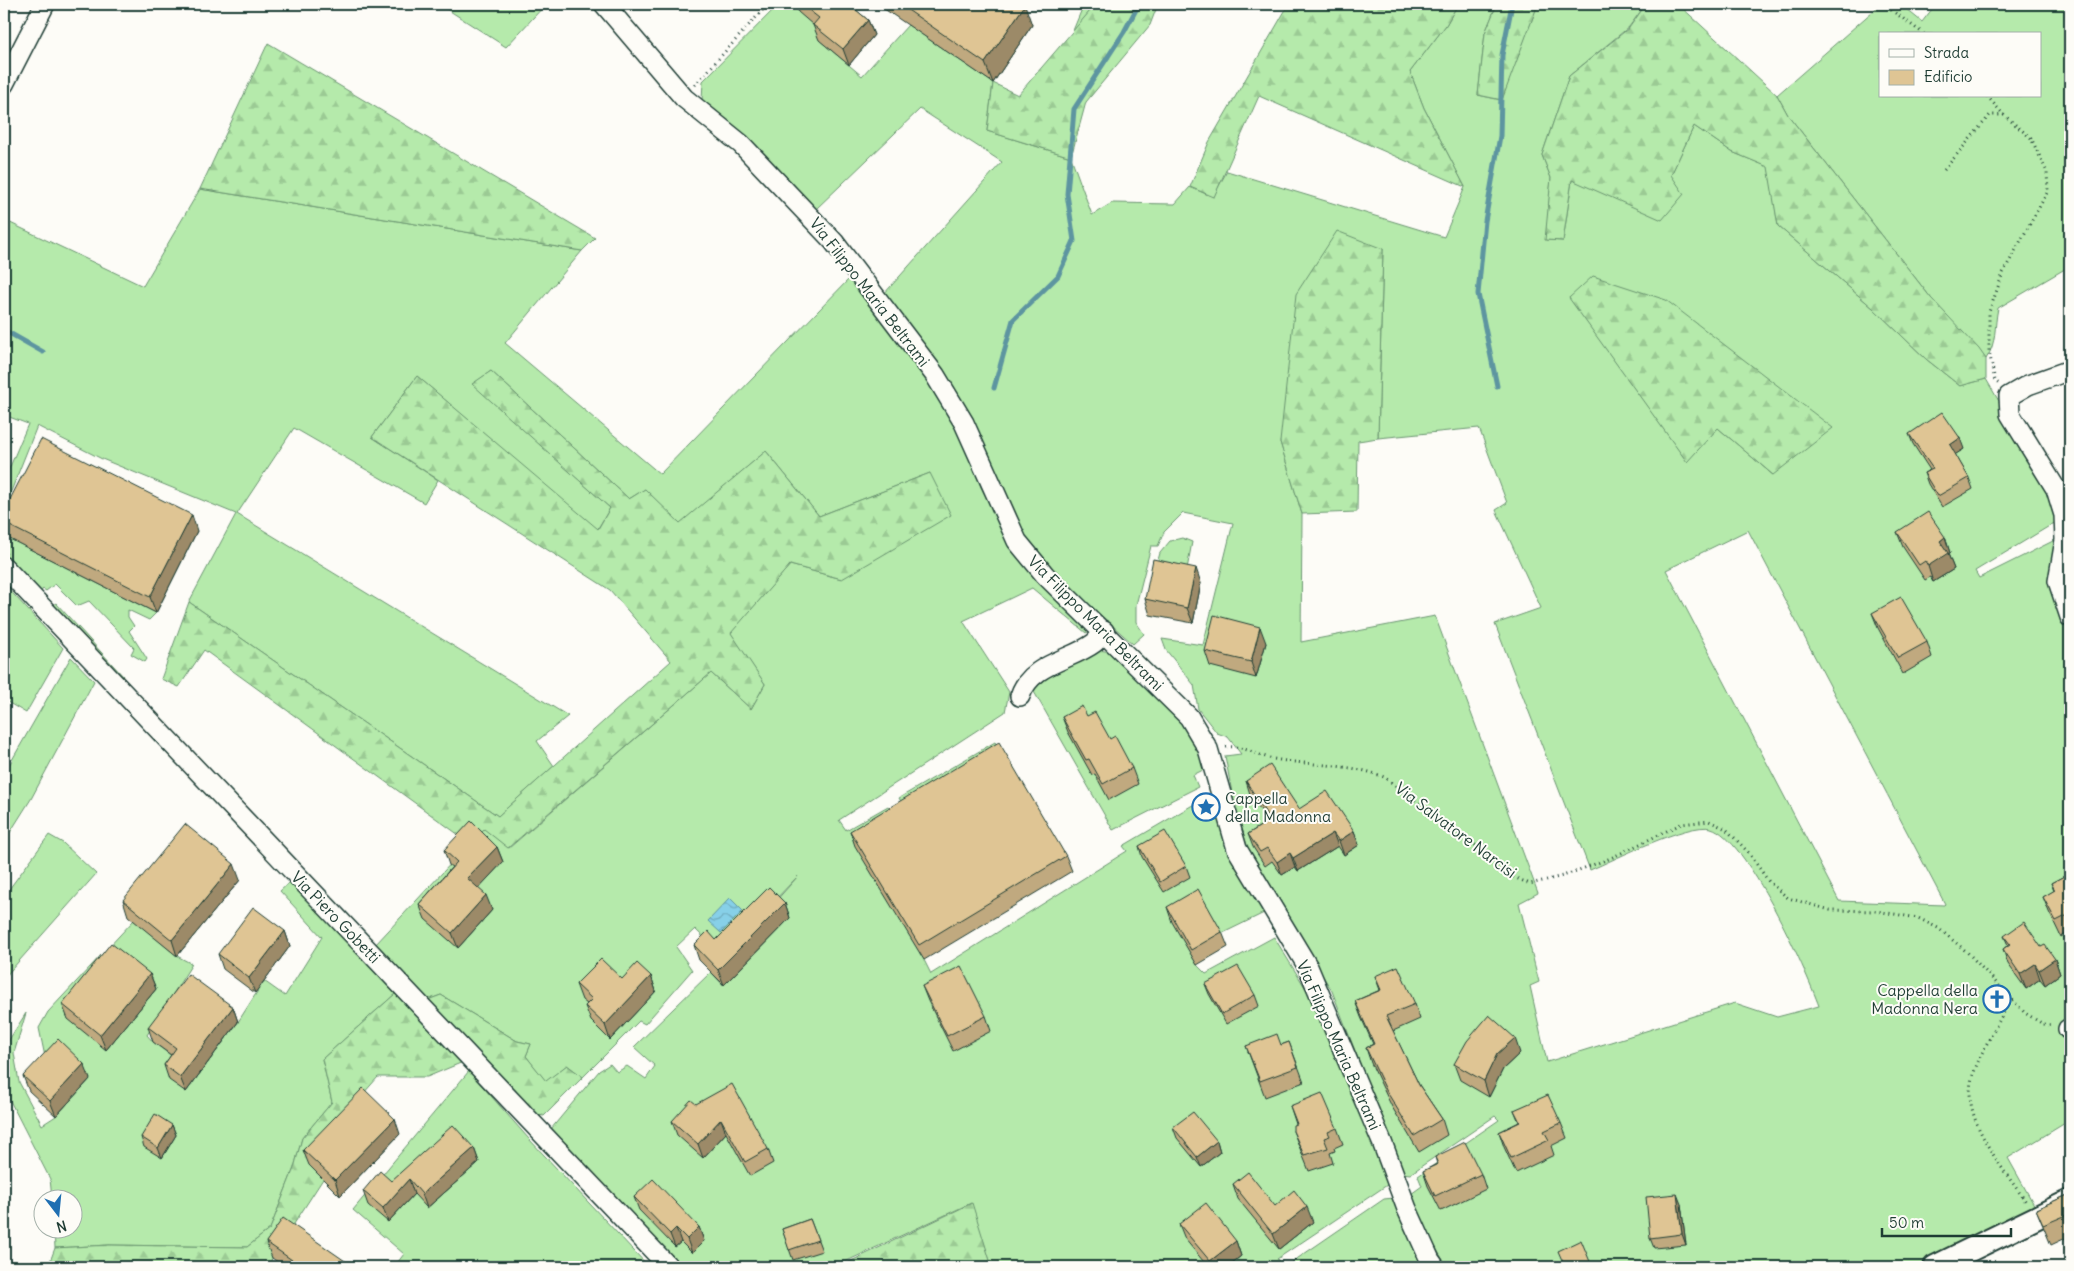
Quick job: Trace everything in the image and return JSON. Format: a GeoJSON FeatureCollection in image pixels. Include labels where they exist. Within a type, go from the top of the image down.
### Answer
{"type":"FeatureCollection","features":[{"type":"Feature","properties":{"kind":"main road"},"geometry":{"type":"LineString","coordinates":[[1935,1267],[2070,1201]]}},
{"type":"Feature","properties":{"kind":"street"},"geometry":{"type":"LineString","coordinates":[[4,84],[45,4]]}},
{"type":"Feature","properties":{"kind":"street","name":"Via Filippo Maria Beltrami"},"geometry":{"type":"LineString","coordinates":[[604,4],[687,100],[741,144],[834,242],[935,375],[964,423],[1016,540],[1045,576],[1104,631],[1189,717],[1208,748],[1237,849],[1308,967],[1382,1142],[1407,1209],[1430,1260],[1436,1267]]}},
{"type":"Feature","properties":{"kind":"street"},"geometry":{"type":"LineString","coordinates":[[2070,370],[2028,385],[2009,396],[2010,414],[2056,489],[2064,515],[2065,540],[2058,581],[2070,617]]}},
{"type":"Feature","properties":{"kind":"street","name":"Via Piero Gobetti"},"geometry":{"type":"LineString","coordinates":[[4,568],[669,1267]]}},
{"type":"Feature","properties":{"kind":"street"},"geometry":{"type":"LineString","coordinates":[[1020,696],[1023,687],[1033,676],[1059,659],[1093,643],[1104,631]]}},
{"type":"Feature","properties":{"kind":"path"},"geometry":{"type":"LineString","coordinates":[[687,100],[707,70],[768,4]]}},
{"type":"Feature","properties":{"kind":"path"},"geometry":{"type":"LineString","coordinates":[[1883,4],[1921,32]]}},
{"type":"Feature","properties":{"kind":"path"},"geometry":{"type":"LineString","coordinates":[[1989,98],[2004,115],[2031,138],[2047,172],[2048,191],[2003,273],[1988,312],[1989,350],[1996,381],[2009,396]]}},
{"type":"Feature","properties":{"kind":"path"},"geometry":{"type":"LineString","coordinates":[[1944,170],[1990,115],[2004,115]]}},
{"type":"Feature","properties":{"kind":"path","name":"Via Salvatore Narcisi"},"geometry":{"type":"LineString","coordinates":[[1208,748],[1233,746],[1248,749],[1271,758],[1367,770],[1384,777],[1482,850],[1511,876],[1530,884],[1563,876],[1611,858],[1681,824],[1708,821],[1726,829],[1749,853],[1769,882],[1788,898],[1830,910],[1876,911],[1918,918],[1938,928],[1967,952],[2025,1013],[2043,1024],[2069,1028]]}},
{"type":"Feature","properties":{"kind":"path"},"geometry":{"type":"LineString","coordinates":[[2011,999],[1973,1076],[1971,1101],[1980,1133],[2036,1218]]}},
{"type":"Feature","properties":{"kind":"green space"},"geometry":{"type":"Polygon","coordinates":[[[439,4],[546,4],[506,47],[439,4]]]}},
{"type":"Feature","properties":{"kind":"green space"},"geometry":{"type":"Polygon","coordinates":[[[779,4],[805,4],[824,34],[819,40],[862,76],[908,25],[993,83],[987,131],[1071,157],[1092,215],[1112,203],[1175,204],[1190,187],[1213,197],[1227,171],[1444,237],[1465,187],[1424,108],[1410,72],[1446,25],[1458,4],[1497,4],[1485,33],[1478,95],[1501,100],[1538,4],[1646,4],[1629,27],[1569,76],[1542,155],[1551,178],[1546,240],[1563,241],[1572,180],[1671,175],[1694,126],[1732,152],[1769,167],[1778,226],[1873,308],[1926,359],[1960,386],[1986,379],[2052,492],[2056,522],[1975,571],[1979,578],[2055,540],[2061,614],[2070,629],[2070,1120],[2008,1158],[2037,1210],[1921,1267],[1447,1267],[1426,1231],[1411,1194],[1422,1186],[1418,1176],[1499,1120],[1495,1116],[1410,1174],[1402,1173],[1332,991],[1251,858],[1234,803],[1225,756],[1241,754],[1228,737],[1217,733],[1198,709],[1194,685],[1166,650],[1162,639],[1203,645],[1233,523],[1183,513],[1164,532],[1158,546],[1151,546],[1136,605],[1136,622],[1144,634],[1133,644],[1064,582],[1022,537],[883,295],[1002,162],[920,109],[816,209],[702,100],[703,81],[779,4]],[[1383,249],[1280,442],[1302,514],[1301,642],[1435,616],[1538,893],[1519,903],[1539,982],[1530,986],[1547,1062],[1735,1003],[1777,1017],[1819,1006],[1802,964],[1757,879],[1741,855],[1725,837],[1711,828],[1700,828],[1669,836],[1590,870],[1495,624],[1541,608],[1496,510],[1507,503],[1479,428],[1378,438],[1383,249]],[[1569,297],[1687,461],[1718,428],[1773,475],[1569,297]],[[1748,530],[1666,570],[1839,901],[1944,905],[1748,530]]]}},
{"type":"Feature","properties":{"kind":"green space"},"geometry":{"type":"Polygon","coordinates":[[[1084,4],[1096,4],[1072,33],[1084,4]]]}},
{"type":"Feature","properties":{"kind":"green space"},"geometry":{"type":"Polygon","coordinates":[[[1096,4],[1158,4],[1150,25],[1086,102],[1071,157],[987,131],[993,83],[1018,95],[1096,4]]]}},
{"type":"Feature","properties":{"kind":"green space"},"geometry":{"type":"Polygon","coordinates":[[[1289,4],[1458,4],[1446,25],[1410,72],[1424,108],[1465,187],[1259,96],[1214,197],[1190,187],[1209,142],[1289,4]]]}},
{"type":"Feature","properties":{"kind":"green space"},"geometry":{"type":"Polygon","coordinates":[[[1497,4],[1538,4],[1502,100],[1478,95],[1485,33],[1497,4]]]}},
{"type":"Feature","properties":{"kind":"green space"},"geometry":{"type":"Polygon","coordinates":[[[1646,4],[1678,4],[1777,95],[1788,115],[1931,298],[1979,349],[1986,359],[1986,379],[1960,386],[1926,359],[1873,308],[1778,226],[1768,167],[1732,152],[1694,126],[1671,175],[1684,194],[1662,220],[1572,180],[1563,241],[1545,240],[1551,178],[1542,155],[1569,76],[1629,28],[1646,4]]]}},
{"type":"Feature","properties":{"kind":"green space"},"geometry":{"type":"Polygon","coordinates":[[[1881,4],[1900,4],[1922,22],[1936,4],[2070,4],[2070,266],[1998,308],[1994,341],[1986,359],[1931,298],[1788,115],[1777,95],[1881,4]]]}},
{"type":"Feature","properties":{"kind":"green space"},"geometry":{"type":"Polygon","coordinates":[[[268,43],[595,238],[582,251],[200,189],[268,43]]]}},
{"type":"Feature","properties":{"kind":"green space"},"geometry":{"type":"Polygon","coordinates":[[[200,189],[582,251],[505,343],[660,474],[850,278],[939,395],[962,435],[981,487],[1010,542],[1090,630],[1086,633],[1032,588],[963,621],[1009,692],[1005,712],[839,820],[846,830],[888,806],[897,822],[924,960],[931,974],[1127,851],[1123,846],[1208,796],[1266,912],[1221,934],[1173,922],[1197,965],[1206,974],[1274,937],[1319,1010],[1390,1183],[1277,1259],[1284,1267],[992,1267],[971,1203],[834,1267],[746,1267],[743,1263],[725,1267],[679,1267],[614,1200],[551,1129],[599,1071],[610,1064],[617,1072],[627,1066],[646,1079],[655,1066],[634,1047],[711,972],[723,985],[774,903],[798,876],[722,955],[695,929],[676,947],[692,970],[645,1024],[639,1021],[583,1077],[567,1065],[546,1082],[526,1056],[531,1044],[517,1041],[441,995],[425,1001],[375,945],[484,828],[509,848],[711,673],[751,709],[765,684],[730,633],[790,565],[842,579],[930,473],[819,516],[766,451],[680,524],[645,489],[629,499],[491,371],[473,384],[610,508],[597,530],[417,376],[372,437],[438,480],[424,503],[294,428],[237,514],[568,716],[537,741],[554,766],[498,816],[189,602],[236,514],[102,459],[37,426],[4,509],[4,481],[28,424],[4,415],[4,220],[143,286],[200,189]]]}},
{"type":"Feature","properties":{"kind":"green space"},"geometry":{"type":"Polygon","coordinates":[[[1337,231],[1383,249],[1378,438],[1358,441],[1357,512],[1302,514],[1280,442],[1296,294],[1337,231]]]}},
{"type":"Feature","properties":{"kind":"green space"},"geometry":{"type":"Polygon","coordinates":[[[1593,276],[1666,300],[1833,428],[1773,475],[1718,428],[1687,462],[1569,298],[1593,276]]]}},
{"type":"Feature","properties":{"kind":"green space"},"geometry":{"type":"Polygon","coordinates":[[[491,371],[629,499],[645,489],[680,523],[766,451],[819,516],[930,473],[951,515],[842,579],[790,565],[731,633],[765,684],[751,709],[711,673],[508,848],[484,829],[470,843],[204,650],[179,687],[161,679],[189,602],[498,816],[671,661],[610,590],[372,437],[417,376],[598,529],[610,508],[472,384],[491,371]]]}},
{"type":"Feature","properties":{"kind":"green space"},"geometry":{"type":"Polygon","coordinates":[[[4,536],[156,613],[149,620],[128,610],[128,617],[134,626],[129,631],[147,659],[145,662],[131,654],[134,648],[89,601],[77,606],[55,584],[46,591],[43,589],[38,595],[4,560],[7,553],[4,549],[4,536]]]}},
{"type":"Feature","properties":{"kind":"green space"},"geometry":{"type":"Polygon","coordinates":[[[1182,538],[1192,542],[1185,580],[1148,594],[1160,553],[1170,541],[1182,538]]]}},
{"type":"Feature","properties":{"kind":"green space"},"geometry":{"type":"Polygon","coordinates":[[[4,584],[63,648],[26,713],[4,700],[4,584]]]}},
{"type":"Feature","properties":{"kind":"green space"},"geometry":{"type":"Polygon","coordinates":[[[56,603],[123,676],[118,681],[50,607],[56,603]]]}},
{"type":"Feature","properties":{"kind":"green space"},"geometry":{"type":"Polygon","coordinates":[[[1098,650],[1112,652],[1154,690],[1184,721],[1203,754],[1205,769],[1193,775],[1198,787],[1113,830],[1033,690],[1059,668],[1098,650]]]}},
{"type":"Feature","properties":{"kind":"green space"},"geometry":{"type":"Polygon","coordinates":[[[71,657],[94,681],[31,799],[4,842],[4,774],[71,657]]]}},
{"type":"Feature","properties":{"kind":"green space"},"geometry":{"type":"Polygon","coordinates":[[[995,742],[1004,758],[908,814],[899,798],[995,742]]]}},
{"type":"Feature","properties":{"kind":"green space"},"geometry":{"type":"Polygon","coordinates":[[[49,835],[63,843],[96,874],[4,978],[4,896],[49,835]]]}},
{"type":"Feature","properties":{"kind":"green space"},"geometry":{"type":"Polygon","coordinates":[[[290,882],[395,994],[322,1059],[332,1102],[302,1138],[294,1168],[270,1229],[247,1247],[109,1245],[55,1248],[54,1238],[82,1238],[82,1188],[51,1188],[50,1179],[4,1089],[4,1034],[7,1043],[26,1013],[14,1053],[19,1082],[42,1125],[56,1116],[90,1079],[48,1071],[39,1028],[48,1012],[134,920],[177,956],[192,964],[147,1035],[153,1042],[198,1076],[238,1022],[264,981],[285,996],[322,937],[280,891],[290,882]]]}},
{"type":"Feature","properties":{"kind":"green space"},"geometry":{"type":"Polygon","coordinates":[[[395,994],[463,1062],[427,1077],[378,1077],[324,1138],[323,1179],[272,1258],[269,1267],[48,1267],[55,1248],[109,1245],[247,1247],[270,1229],[294,1168],[302,1138],[332,1102],[322,1059],[395,994]]]}},
{"type":"Feature","properties":{"kind":"green space"},"geometry":{"type":"Polygon","coordinates":[[[441,995],[517,1041],[531,1044],[526,1056],[546,1081],[567,1065],[583,1077],[544,1116],[538,1115],[425,1001],[441,995]]]}},
{"type":"Feature","properties":{"kind":"green space"},"geometry":{"type":"Polygon","coordinates":[[[469,1071],[529,1139],[649,1267],[394,1267],[404,1254],[353,1210],[469,1071]]]}},
{"type":"Feature","properties":{"kind":"green space"},"geometry":{"type":"Polygon","coordinates":[[[1394,1198],[1403,1226],[1424,1267],[1285,1267],[1384,1199],[1394,1198]]]}},
{"type":"Feature","properties":{"kind":"green space"},"geometry":{"type":"Polygon","coordinates":[[[972,1203],[992,1267],[834,1267],[847,1263],[972,1203]]]}},
{"type":"Feature","properties":{"kind":"water"},"geometry":{"type":"Polygon","coordinates":[[[730,898],[743,911],[721,933],[708,921],[730,898]]]}},
{"type":"Feature","properties":{"kind":"building"},"geometry":{"type":"Polygon","coordinates":[[[801,4],[849,4],[868,20],[843,49],[813,25],[819,18],[801,4]]]}},
{"type":"Feature","properties":{"kind":"building"},"geometry":{"type":"Polygon","coordinates":[[[899,4],[1023,4],[1025,5],[985,63],[899,4]]]}},
{"type":"Feature","properties":{"kind":"building"},"geometry":{"type":"Polygon","coordinates":[[[1942,412],[1960,438],[1950,445],[1969,478],[1938,496],[1924,473],[1933,469],[1909,434],[1942,412]]]}},
{"type":"Feature","properties":{"kind":"building"},"geometry":{"type":"Polygon","coordinates":[[[41,439],[192,515],[150,597],[4,523],[4,511],[41,439]]]}},
{"type":"Feature","properties":{"kind":"building"},"geometry":{"type":"Polygon","coordinates":[[[1928,512],[1945,537],[1940,541],[1948,553],[1928,566],[1925,561],[1919,565],[1897,532],[1928,512]]]}},
{"type":"Feature","properties":{"kind":"building"},"geometry":{"type":"Polygon","coordinates":[[[1153,559],[1196,568],[1187,608],[1145,599],[1153,559]]]}},
{"type":"Feature","properties":{"kind":"building"},"geometry":{"type":"Polygon","coordinates":[[[1901,597],[1927,642],[1898,658],[1872,613],[1901,597]]]}},
{"type":"Feature","properties":{"kind":"building"},"geometry":{"type":"Polygon","coordinates":[[[1214,615],[1260,627],[1251,662],[1205,651],[1214,615]]]}},
{"type":"Feature","properties":{"kind":"building"},"geometry":{"type":"Polygon","coordinates":[[[1082,706],[1087,716],[1095,712],[1110,739],[1115,736],[1132,768],[1103,784],[1089,759],[1086,760],[1062,717],[1082,706]]]}},
{"type":"Feature","properties":{"kind":"building"},"geometry":{"type":"Polygon","coordinates":[[[999,742],[1066,856],[919,945],[850,831],[999,742]]]}},
{"type":"Feature","properties":{"kind":"building"},"geometry":{"type":"Polygon","coordinates":[[[1270,765],[1299,809],[1327,791],[1354,831],[1339,841],[1333,833],[1293,858],[1290,853],[1277,862],[1267,848],[1260,852],[1248,834],[1270,820],[1246,781],[1270,765]]]}},
{"type":"Feature","properties":{"kind":"building"},"geometry":{"type":"Polygon","coordinates":[[[471,821],[497,847],[467,878],[486,895],[452,933],[419,904],[457,862],[444,850],[471,821]]]}},
{"type":"Feature","properties":{"kind":"building"},"geometry":{"type":"Polygon","coordinates":[[[185,824],[234,864],[172,940],[123,900],[185,824]]]}},
{"type":"Feature","properties":{"kind":"building"},"geometry":{"type":"Polygon","coordinates":[[[1165,831],[1186,866],[1160,882],[1139,846],[1165,831]]]}},
{"type":"Feature","properties":{"kind":"building"},"geometry":{"type":"Polygon","coordinates":[[[2070,873],[2070,914],[2056,921],[2043,897],[2055,890],[2051,883],[2070,873]]]}},
{"type":"Feature","properties":{"kind":"building"},"geometry":{"type":"Polygon","coordinates":[[[769,887],[785,903],[718,970],[694,945],[708,931],[716,940],[769,887]]]}},
{"type":"Feature","properties":{"kind":"building"},"geometry":{"type":"Polygon","coordinates":[[[1198,889],[1222,932],[1191,950],[1167,907],[1198,889]]]}},
{"type":"Feature","properties":{"kind":"building"},"geometry":{"type":"Polygon","coordinates":[[[253,907],[285,931],[249,978],[218,954],[253,907]]]}},
{"type":"Feature","properties":{"kind":"building"},"geometry":{"type":"Polygon","coordinates":[[[2024,922],[2041,947],[2045,945],[2055,959],[2039,970],[2035,964],[2020,974],[2003,949],[2010,944],[2004,936],[2024,922]]]}},
{"type":"Feature","properties":{"kind":"building"},"geometry":{"type":"Polygon","coordinates":[[[111,943],[150,974],[100,1035],[62,1004],[111,943]]]}},
{"type":"Feature","properties":{"kind":"building"},"geometry":{"type":"Polygon","coordinates":[[[2070,953],[2070,967],[2065,956],[2070,953]]]}},
{"type":"Feature","properties":{"kind":"building"},"geometry":{"type":"Polygon","coordinates":[[[601,959],[622,979],[637,963],[651,976],[605,1025],[585,1006],[592,999],[576,984],[601,959]]]}},
{"type":"Feature","properties":{"kind":"building"},"geometry":{"type":"Polygon","coordinates":[[[961,966],[986,1016],[947,1036],[922,986],[961,966]]]}},
{"type":"Feature","properties":{"kind":"building"},"geometry":{"type":"Polygon","coordinates":[[[1238,966],[1255,995],[1222,1014],[1205,984],[1238,966]]]}},
{"type":"Feature","properties":{"kind":"building"},"geometry":{"type":"Polygon","coordinates":[[[1398,966],[1415,1004],[1386,1016],[1419,1085],[1442,1119],[1414,1136],[1387,1092],[1366,1048],[1374,1044],[1355,1001],[1381,990],[1375,976],[1398,966]]]}},
{"type":"Feature","properties":{"kind":"building"},"geometry":{"type":"Polygon","coordinates":[[[188,974],[233,1007],[180,1077],[164,1065],[176,1048],[148,1027],[188,974]]]}},
{"type":"Feature","properties":{"kind":"building"},"geometry":{"type":"Polygon","coordinates":[[[1489,1015],[1515,1038],[1497,1054],[1484,1081],[1454,1064],[1467,1041],[1489,1015]]]}},
{"type":"Feature","properties":{"kind":"building"},"geometry":{"type":"Polygon","coordinates":[[[1277,1034],[1281,1045],[1289,1042],[1298,1067],[1260,1081],[1246,1046],[1277,1034]]]}},
{"type":"Feature","properties":{"kind":"building"},"geometry":{"type":"Polygon","coordinates":[[[58,1039],[84,1064],[50,1101],[23,1076],[58,1039]]]}},
{"type":"Feature","properties":{"kind":"building"},"geometry":{"type":"Polygon","coordinates":[[[732,1084],[768,1149],[745,1162],[721,1119],[698,1144],[672,1121],[691,1100],[696,1104],[732,1084]]]}},
{"type":"Feature","properties":{"kind":"building"},"geometry":{"type":"Polygon","coordinates":[[[363,1088],[395,1119],[335,1180],[303,1150],[363,1088]]]}},
{"type":"Feature","properties":{"kind":"building"},"geometry":{"type":"Polygon","coordinates":[[[1322,1093],[1337,1128],[1328,1132],[1330,1136],[1324,1138],[1328,1148],[1304,1155],[1293,1131],[1293,1125],[1297,1124],[1290,1106],[1322,1093]]]}},
{"type":"Feature","properties":{"kind":"building"},"geometry":{"type":"Polygon","coordinates":[[[1548,1095],[1561,1123],[1544,1131],[1549,1140],[1511,1158],[1499,1132],[1520,1122],[1514,1110],[1548,1095]]]}},
{"type":"Feature","properties":{"kind":"building"},"geometry":{"type":"Polygon","coordinates":[[[1193,1112],[1217,1141],[1197,1157],[1173,1127],[1193,1112]]]}},
{"type":"Feature","properties":{"kind":"building"},"geometry":{"type":"Polygon","coordinates":[[[155,1114],[172,1125],[158,1148],[141,1137],[155,1114]]]}},
{"type":"Feature","properties":{"kind":"building"},"geometry":{"type":"Polygon","coordinates":[[[453,1125],[474,1148],[422,1194],[409,1179],[383,1208],[363,1191],[380,1171],[391,1181],[453,1125]]]}},
{"type":"Feature","properties":{"kind":"building"},"geometry":{"type":"Polygon","coordinates":[[[1465,1142],[1481,1174],[1435,1196],[1423,1171],[1438,1164],[1435,1157],[1465,1142]]]}},
{"type":"Feature","properties":{"kind":"building"},"geometry":{"type":"Polygon","coordinates":[[[1248,1172],[1275,1206],[1294,1190],[1307,1207],[1273,1234],[1233,1184],[1248,1172]]]}},
{"type":"Feature","properties":{"kind":"building"},"geometry":{"type":"Polygon","coordinates":[[[653,1179],[699,1227],[687,1239],[676,1228],[670,1234],[634,1197],[653,1179]]]}},
{"type":"Feature","properties":{"kind":"building"},"geometry":{"type":"Polygon","coordinates":[[[1677,1194],[1682,1234],[1650,1238],[1646,1197],[1677,1194]]]}},
{"type":"Feature","properties":{"kind":"building"},"geometry":{"type":"Polygon","coordinates":[[[2070,1194],[2070,1217],[2069,1214],[2043,1225],[2036,1209],[2070,1194]]]}},
{"type":"Feature","properties":{"kind":"building"},"geometry":{"type":"Polygon","coordinates":[[[1206,1203],[1236,1241],[1210,1261],[1179,1224],[1206,1203]]]}},
{"type":"Feature","properties":{"kind":"building"},"geometry":{"type":"Polygon","coordinates":[[[283,1218],[348,1263],[345,1267],[302,1267],[266,1242],[283,1218]]]}},
{"type":"Feature","properties":{"kind":"building"},"geometry":{"type":"Polygon","coordinates":[[[810,1219],[818,1240],[789,1250],[782,1229],[810,1219]]]}},
{"type":"Feature","properties":{"kind":"building"},"geometry":{"type":"Polygon","coordinates":[[[1581,1240],[1591,1264],[1595,1262],[1597,1267],[1565,1267],[1558,1251],[1581,1240]]]}},
{"type":"Feature","properties":{"kind":"building"},"geometry":{"type":"Polygon","coordinates":[[[706,1263],[710,1267],[700,1267],[706,1263]]]}},
{"type":"Feature","properties":{"kind":"waterway"},"geometry":{"type":"LineString","coordinates":[[994,388],[1013,320],[1058,276],[1074,241],[1067,194],[1074,109],[1124,32],[1139,4]]}},
{"type":"Feature","properties":{"kind":"waterway"},"geometry":{"type":"LineString","coordinates":[[1497,386],[1478,294],[1485,221],[1500,136],[1502,55],[1512,4]]}},
{"type":"Feature","properties":{"kind":"waterway"},"geometry":{"type":"LineString","coordinates":[[4,330],[43,352]]}},
{"type":"Feature","properties":{"kind":"place","name":"Cappella della Madonna"},"geometry":{"type":"Point","coordinates":[1206,807]}},
{"type":"Feature","properties":{"kind":"place","name":"Cappella della Madonna Nera"},"geometry":{"type":"Point","coordinates":[1997,999]}}]}
